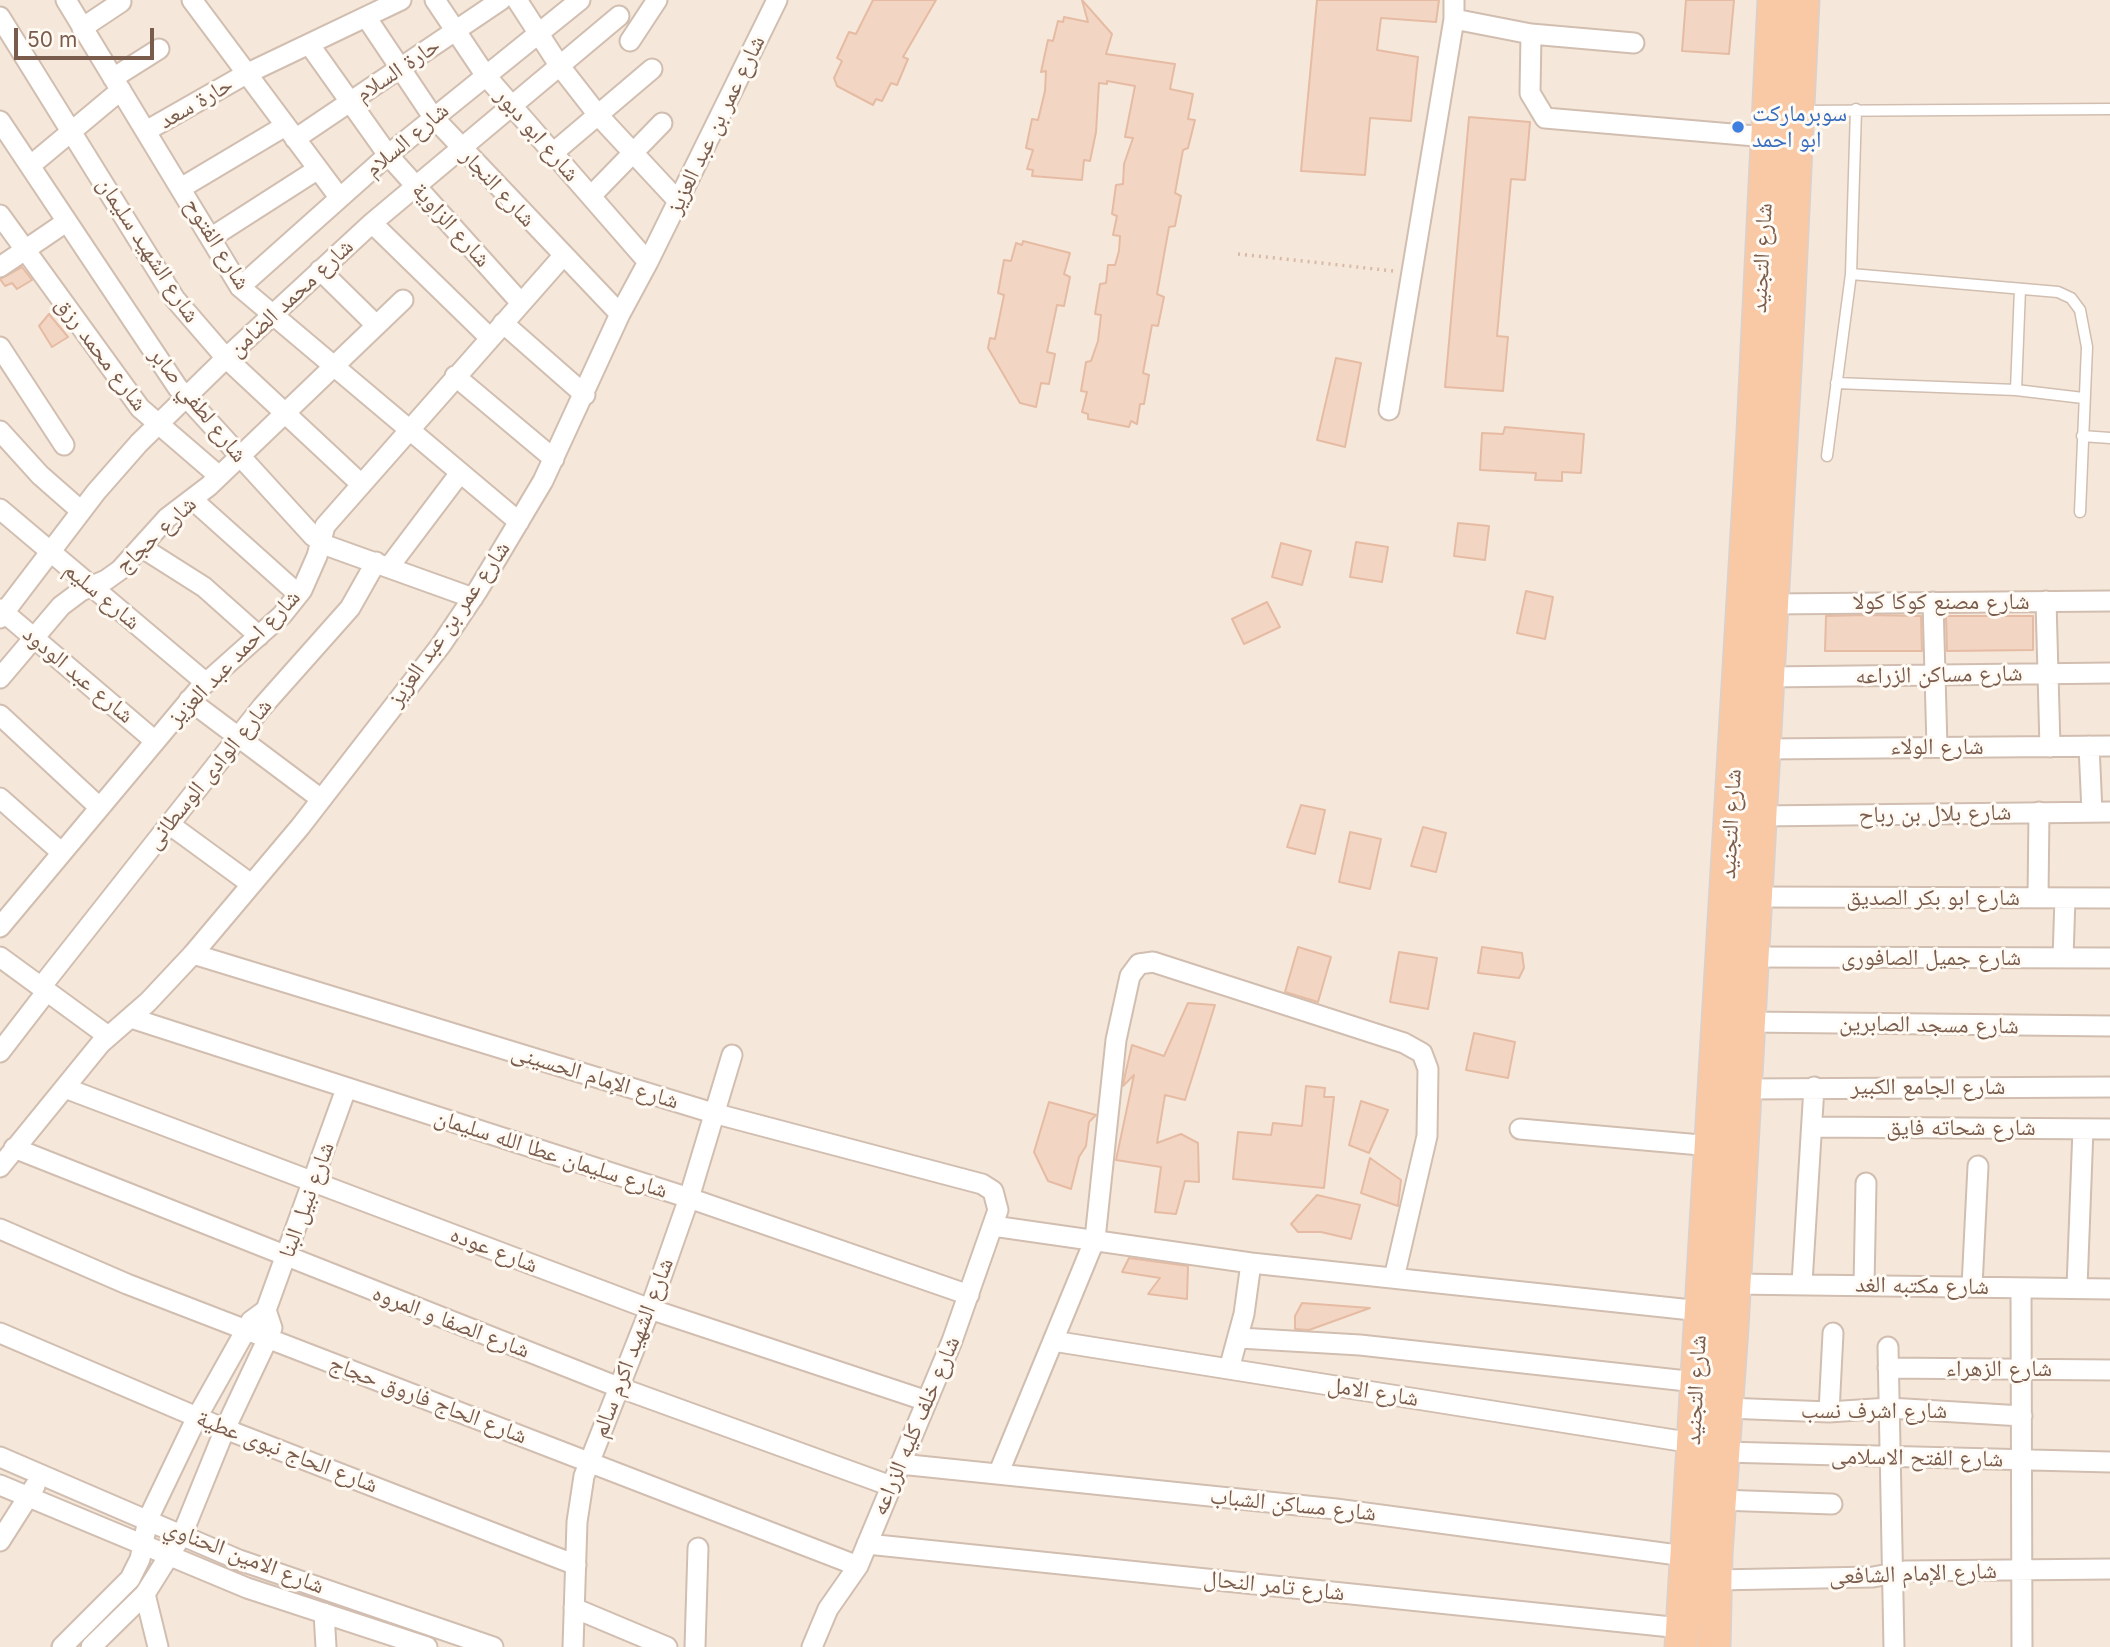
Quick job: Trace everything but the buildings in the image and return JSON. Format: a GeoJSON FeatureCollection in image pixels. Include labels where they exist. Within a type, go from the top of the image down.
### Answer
{"type":"FeatureCollection","features":[{"type":"Feature","properties":{"kind":"highway","name":"شارع التجنيد"},"geometry":{"type":"LineString","coordinates":[[1681,1638],[1712,1146],[1767,137],[1788,105],[1774,0]]}},
{"type":"Feature","properties":{"kind":"highway","name":"شارع التجنيد"},"geometry":{"type":"LineString","coordinates":[[1714,1647],[1720,1500],[1772,604],[1788,105],[1803,0]]}},
{"type":"Feature","properties":{"kind":"street","name":"شارع الفتوح"},"geometry":{"type":"LineString","coordinates":[[66,0],[240,287],[519,522]]}},
{"type":"Feature","properties":{"kind":"street"},"geometry":{"type":"LineString","coordinates":[[192,0],[339,197]]}},
{"type":"Feature","properties":{"kind":"street","name":"حارة سعد"},"geometry":{"type":"LineString","coordinates":[[146,131],[246,74],[401,0]]}},
{"type":"Feature","properties":{"kind":"street","name":"شارع ابو دبور"},"geometry":{"type":"LineString","coordinates":[[435,0],[486,76],[648,262]]}},
{"type":"Feature","properties":{"kind":"street","name":"حارة السلام"},"geometry":{"type":"LineString","coordinates":[[181,188],[350,102],[501,0]]}},
{"type":"Feature","properties":{"kind":"street"},"geometry":{"type":"LineString","coordinates":[[517,0],[559,65],[598,115],[678,201]]}},
{"type":"Feature","properties":{"kind":"street","name":"شارع السلام"},"geometry":{"type":"LineString","coordinates":[[240,287],[433,117],[580,0]]}},
{"type":"Feature","properties":{"kind":"street"},"geometry":{"type":"LineString","coordinates":[[630,41],[657,0]]}},
{"type":"Feature","properties":{"kind":"street","name":"شارع عمر بن عبد العزيز"},"geometry":{"type":"LineString","coordinates":[[0,1167],[108,1036],[131,1018],[193,954],[321,799],[440,645],[472,598],[554,459],[620,314],[777,0]]}},
{"type":"Feature","properties":{"kind":"street"},"geometry":{"type":"LineString","coordinates":[[82,28],[121,2]]}},
{"type":"Feature","properties":{"kind":"street"},"geometry":{"type":"LineString","coordinates":[[1390,410],[1454,10],[1531,34],[1634,43]]}},
{"type":"Feature","properties":{"kind":"street","name":"شارع محمد الضامن"},"geometry":{"type":"LineString","coordinates":[[1,613],[81,511],[157,426],[226,358],[372,223],[510,105],[620,16]]}},
{"type":"Feature","properties":{"kind":"street","name":"شارع الشهيد سليمان"},"geometry":{"type":"LineString","coordinates":[[0,17],[175,299],[226,358],[361,484]]}},
{"type":"Feature","properties":{"kind":"street","name":"شارع النجار"},"geometry":{"type":"LineString","coordinates":[[366,17],[433,117],[620,314]]}},
{"type":"Feature","properties":{"kind":"street"},"geometry":{"type":"LineString","coordinates":[[1531,34],[1530,93],[1545,118],[1767,137]]}},
{"type":"Feature","properties":{"kind":"street","name":"شارع الزاوية"},"geometry":{"type":"LineString","coordinates":[[309,44],[388,155],[521,303]]}},
{"type":"Feature","properties":{"kind":"street"},"geometry":{"type":"LineString","coordinates":[[30,166],[73,132],[117,84],[159,49]]}},
{"type":"Feature","properties":{"kind":"street"},"geometry":{"type":"LineString","coordinates":[[552,153],[652,69]]}},
{"type":"Feature","properties":{"kind":"street","name":"شارع لطفي صابر"},"geometry":{"type":"LineString","coordinates":[[0,121],[186,397],[238,457],[319,541],[472,598]]}},
{"type":"Feature","properties":{"kind":"street"},"geometry":{"type":"LineString","coordinates":[[591,197],[662,123]]}},
{"type":"Feature","properties":{"kind":"street"},"geometry":{"type":"LineString","coordinates":[[212,237],[318,169]]}},
{"type":"Feature","properties":{"kind":"street","name":"شارع محمد رزق"},"geometry":{"type":"LineString","coordinates":[[0,215],[22,249],[140,408],[157,426],[219,476]]}},
{"type":"Feature","properties":{"kind":"street"},"geometry":{"type":"LineString","coordinates":[[0,267],[22,249],[66,222]]}},
{"type":"Feature","properties":{"kind":"street"},"geometry":{"type":"LineString","coordinates":[[372,223],[496,330],[584,394]]}},
{"type":"Feature","properties":{"kind":"street","name":"شارع احمد عبد العزيز"},"geometry":{"type":"LineString","coordinates":[[4,914],[62,853],[205,682],[259,636],[298,594],[317,556],[325,526],[454,376],[563,256]]}},
{"type":"Feature","properties":{"kind":"street"},"geometry":{"type":"LineString","coordinates":[[320,270],[376,325]]}},
{"type":"Feature","properties":{"kind":"street","name":"شارع حجاج"},"geometry":{"type":"LineString","coordinates":[[0,678],[32,637],[71,597],[120,570],[167,518],[219,476],[403,300]]}},
{"type":"Feature","properties":{"kind":"street"},"geometry":{"type":"LineString","coordinates":[[0,347],[64,445]]}},
{"type":"Feature","properties":{"kind":"street"},"geometry":{"type":"LineString","coordinates":[[454,376],[554,459]]}},
{"type":"Feature","properties":{"kind":"street"},"geometry":{"type":"LineString","coordinates":[[0,431],[32,466],[81,511]]}},
{"type":"Feature","properties":{"kind":"street","name":"شارع الوادى الوسطانى"},"geometry":{"type":"LineString","coordinates":[[0,1052],[44,989],[238,737],[350,608],[382,564],[460,472]]}},
{"type":"Feature","properties":{"kind":"street"},"geometry":{"type":"LineString","coordinates":[[192,499],[298,594]]}},
{"type":"Feature","properties":{"kind":"street","name":"شارع سليم"},"geometry":{"type":"LineString","coordinates":[[0,509],[205,682]]}},
{"type":"Feature","properties":{"kind":"street"},"geometry":{"type":"LineString","coordinates":[[142,547],[204,587],[259,636]]}},
{"type":"Feature","properties":{"kind":"street"},"geometry":{"type":"LineString","coordinates":[[2046,601],[2050,747]]}},
{"type":"Feature","properties":{"kind":"street","name":"شارع مصنع كوكا كولا"},"geometry":{"type":"LineString","coordinates":[[1772,604],[2110,601]]}},
{"type":"Feature","properties":{"kind":"street"},"geometry":{"type":"LineString","coordinates":[[1933,602],[1937,747]]}},
{"type":"Feature","properties":{"kind":"street","name":"شارع عبد الودود"},"geometry":{"type":"LineString","coordinates":[[1,613],[155,741]]}},
{"type":"Feature","properties":{"kind":"street","name":"شارع مساكن الزراعه"},"geometry":{"type":"LineString","coordinates":[[1768,677],[2110,673]]}},
{"type":"Feature","properties":{"kind":"street"},"geometry":{"type":"LineString","coordinates":[[190,700],[321,799]]}},
{"type":"Feature","properties":{"kind":"street"},"geometry":{"type":"LineString","coordinates":[[0,715],[99,807]]}},
{"type":"Feature","properties":{"kind":"street"},"geometry":{"type":"LineString","coordinates":[[2089,746],[2101,812]]}},
{"type":"Feature","properties":{"kind":"street","name":"شارع الولاء"},"geometry":{"type":"LineString","coordinates":[[1764,748],[2110,746]]}},
{"type":"Feature","properties":{"kind":"street"},"geometry":{"type":"LineString","coordinates":[[0,799],[62,853]]}},
{"type":"Feature","properties":{"kind":"street"},"geometry":{"type":"LineString","coordinates":[[2038,898],[2039,812]]}},
{"type":"Feature","properties":{"kind":"street","name":"شارع بلال بن رباح"},"geometry":{"type":"LineString","coordinates":[[1760,816],[2101,812]]}},
{"type":"Feature","properties":{"kind":"street"},"geometry":{"type":"LineString","coordinates":[[169,824],[251,884]]}},
{"type":"Feature","properties":{"kind":"street","name":"شارع ابو بكر الصديق"},"geometry":{"type":"LineString","coordinates":[[1756,897],[2110,898]]}},
{"type":"Feature","properties":{"kind":"street"},"geometry":{"type":"LineString","coordinates":[[2063,958],[2065,898]]}},
{"type":"Feature","properties":{"kind":"street","name":"شارع الإمام الحسينى"},"geometry":{"type":"LineString","coordinates":[[193,954],[713,1113],[982,1184],[997,1197]]}},
{"type":"Feature","properties":{"kind":"street"},"geometry":{"type":"LineString","coordinates":[[0,957],[108,1036]]}},
{"type":"Feature","properties":{"kind":"street","name":"شارع جميل الصافورى"},"geometry":{"type":"LineString","coordinates":[[1752,957],[2110,958]]}},
{"type":"Feature","properties":{"kind":"street"},"geometry":{"type":"LineString","coordinates":[[999,1472],[1095,1239],[1122,1006],[1133,970],[1146,961],[1153,961],[1404,1043],[1422,1053],[1428,1069],[1427,1136],[1394,1279]]}},
{"type":"Feature","properties":{"kind":"street","name":"شارع سليمان عطا الله سليمان"},"geometry":{"type":"LineString","coordinates":[[131,1018],[689,1198],[969,1295]]}},
{"type":"Feature","properties":{"kind":"street","name":"شارع مسجد الصابرين"},"geometry":{"type":"LineString","coordinates":[[1749,1022],[2110,1026]]}},
{"type":"Feature","properties":{"kind":"street","name":"شارع الشهيد اكرم سالم"},"geometry":{"type":"LineString","coordinates":[[573,1647],[579,1496],[589,1461],[650,1309],[689,1198],[732,1055]]}},
{"type":"Feature","properties":{"kind":"street"},"geometry":{"type":"LineString","coordinates":[[1802,1283],[1814,1087]]}},
{"type":"Feature","properties":{"kind":"street","name":"شارع الجامع الكبير"},"geometry":{"type":"LineString","coordinates":[[1745,1089],[2110,1087]]}},
{"type":"Feature","properties":{"kind":"street","name":"شارع عوده"},"geometry":{"type":"LineString","coordinates":[[65,1088],[650,1309],[927,1401]]}},
{"type":"Feature","properties":{"kind":"street","name":"شارع نبيل البنا"},"geometry":{"type":"LineString","coordinates":[[91,1647],[145,1594],[182,1535],[225,1429],[272,1328],[267,1310],[346,1089]]}},
{"type":"Feature","properties":{"kind":"street","name":"شارع شحاته فايق"},"geometry":{"type":"LineString","coordinates":[[1812,1127],[2110,1129]]}},
{"type":"Feature","properties":{"kind":"street"},"geometry":{"type":"LineString","coordinates":[[1520,1129],[1712,1146]]}},
{"type":"Feature","properties":{"kind":"street"},"geometry":{"type":"LineString","coordinates":[[2077,1287],[2083,1129]]}},
{"type":"Feature","properties":{"kind":"street","name":"شارع الصفا و المروه"},"geometry":{"type":"LineString","coordinates":[[15,1148],[286,1258],[618,1387],[891,1486]]}},
{"type":"Feature","properties":{"kind":"street"},"geometry":{"type":"LineString","coordinates":[[1972,1286],[1978,1166]]}},
{"type":"Feature","properties":{"kind":"street"},"geometry":{"type":"LineString","coordinates":[[1864,1284],[1866,1183]]}},
{"type":"Feature","properties":{"kind":"street","name":"شارع خلف كليه الزراعه"},"geometry":{"type":"LineString","coordinates":[[812,1647],[828,1609],[858,1566],[927,1401],[993,1226],[998,1210],[997,1197]]}},
{"type":"Feature","properties":{"kind":"street"},"geometry":{"type":"LineString","coordinates":[[993,1226],[1251,1263],[1701,1311]]}},
{"type":"Feature","properties":{"kind":"street","name":"شارع الحاج فاروق حجاج"},"geometry":{"type":"LineString","coordinates":[[0,1229],[127,1284],[858,1566]]}},
{"type":"Feature","properties":{"kind":"street"},"geometry":{"type":"LineString","coordinates":[[1229,1369],[1239,1338],[1251,1263]]}},
{"type":"Feature","properties":{"kind":"street","name":"شارع مكتبه الغد"},"geometry":{"type":"LineString","coordinates":[[1734,1284],[2110,1289]]}},
{"type":"Feature","properties":{"kind":"street"},"geometry":{"type":"LineString","coordinates":[[2021,1288],[2022,1647]]}},
{"type":"Feature","properties":{"kind":"street","name":"شارع نبيل البنا"},"geometry":{"type":"LineString","coordinates":[[62,1647],[130,1579],[143,1545],[148,1519],[197,1417],[246,1329],[255,1317],[267,1310]]}},
{"type":"Feature","properties":{"kind":"street","name":"شارع الحاج نبوى عطية"},"geometry":{"type":"LineString","coordinates":[[0,1333],[225,1429],[576,1565]]}},
{"type":"Feature","properties":{"kind":"street"},"geometry":{"type":"LineString","coordinates":[[1829,1412],[1833,1333]]}},
{"type":"Feature","properties":{"kind":"street"},"geometry":{"type":"LineString","coordinates":[[1239,1338],[1360,1345],[1696,1382]]}},
{"type":"Feature","properties":{"kind":"street","name":"شارع الامل"},"geometry":{"type":"LineString","coordinates":[[1053,1341],[1693,1443]]}},
{"type":"Feature","properties":{"kind":"street"},"geometry":{"type":"LineString","coordinates":[[1888,1347],[1894,1647]]}},
{"type":"Feature","properties":{"kind":"street","name":"شارع الزهراء"},"geometry":{"type":"LineString","coordinates":[[1888,1368],[2110,1370]]}},
{"type":"Feature","properties":{"kind":"street","name":"شارع اشرف نسب"},"geometry":{"type":"LineString","coordinates":[[1727,1408],[1829,1412],[1889,1408],[2022,1416]]}},
{"type":"Feature","properties":{"kind":"street","name":"شارع الفتح الاسلامى"},"geometry":{"type":"LineString","coordinates":[[1723,1452],[2110,1462]]}},
{"type":"Feature","properties":{"kind":"street","name":"شارع الامين الحناوي"},"geometry":{"type":"LineString","coordinates":[[0,1457],[239,1560],[493,1647]]}},
{"type":"Feature","properties":{"kind":"street","name":"شارع مساكن الشباب"},"geometry":{"type":"LineString","coordinates":[[900,1464],[999,1472],[1336,1509],[1685,1556]]}},
{"type":"Feature","properties":{"kind":"street"},"geometry":{"type":"LineString","coordinates":[[0,1541],[42,1474]]}},
{"type":"Feature","properties":{"kind":"street","name":"شارع الامين الحناوي"},"geometry":{"type":"LineString","coordinates":[[0,1485],[247,1588],[427,1647]]}},
{"type":"Feature","properties":{"kind":"street"},"geometry":{"type":"LineString","coordinates":[[1720,1500],[1832,1504]]}},
{"type":"Feature","properties":{"kind":"street","name":"شارع تامر النحال"},"geometry":{"type":"LineString","coordinates":[[867,1544],[1681,1638]]}},
{"type":"Feature","properties":{"kind":"street"},"geometry":{"type":"LineString","coordinates":[[695,1647],[698,1548]]}},
{"type":"Feature","properties":{"kind":"street","name":"شارع الإمام الشافعى"},"geometry":{"type":"LineString","coordinates":[[1716,1580],[1873,1577],[1915,1571],[2110,1569]]}},
{"type":"Feature","properties":{"kind":"street"},"geometry":{"type":"LineString","coordinates":[[145,1594],[158,1647]]}},
{"type":"Feature","properties":{"kind":"street"},"geometry":{"type":"LineString","coordinates":[[574,1608],[667,1647]]}},
{"type":"Feature","properties":{"kind":"street"},"geometry":{"type":"LineString","coordinates":[[324,1613],[327,1647]]}},
{"type":"Feature","properties":{"kind":"lane"},"geometry":{"type":"LineString","coordinates":[[1788,105],[1856,109],[2110,109]]}},
{"type":"Feature","properties":{"kind":"lane"},"geometry":{"type":"LineString","coordinates":[[1826,456],[1851,274],[1856,109]]}},
{"type":"Feature","properties":{"kind":"lane"},"geometry":{"type":"LineString","coordinates":[[1851,274],[2066,294],[2077,304],[2084,324],[2087,347],[2080,512]]}},
{"type":"Feature","properties":{"kind":"lane"},"geometry":{"type":"LineString","coordinates":[[2016,390],[2020,289]]}},
{"type":"Feature","properties":{"kind":"lane"},"geometry":{"type":"LineString","coordinates":[[1836,383],[2016,390],[2083,398]]}},
{"type":"Feature","properties":{"kind":"lane"},"geometry":{"type":"LineString","coordinates":[[2082,436],[2110,438]]}},
{"type":"Feature","properties":{"kind":"path"},"geometry":{"type":"LineString","coordinates":[[1238,254],[1413,273]]}},
{"type":"Feature","properties":{"kind":"shaded area"},"geometry":{"type":"Polygon","coordinates":[[[0,0],[2110,0],[2110,1647],[0,1647],[0,0]]]}},
{"type":"Feature","properties":{"kind":"place","name":"سوبرماركت ابو احمد"},"geometry":{"type":"Point","coordinates":[1738,127]}}]}
